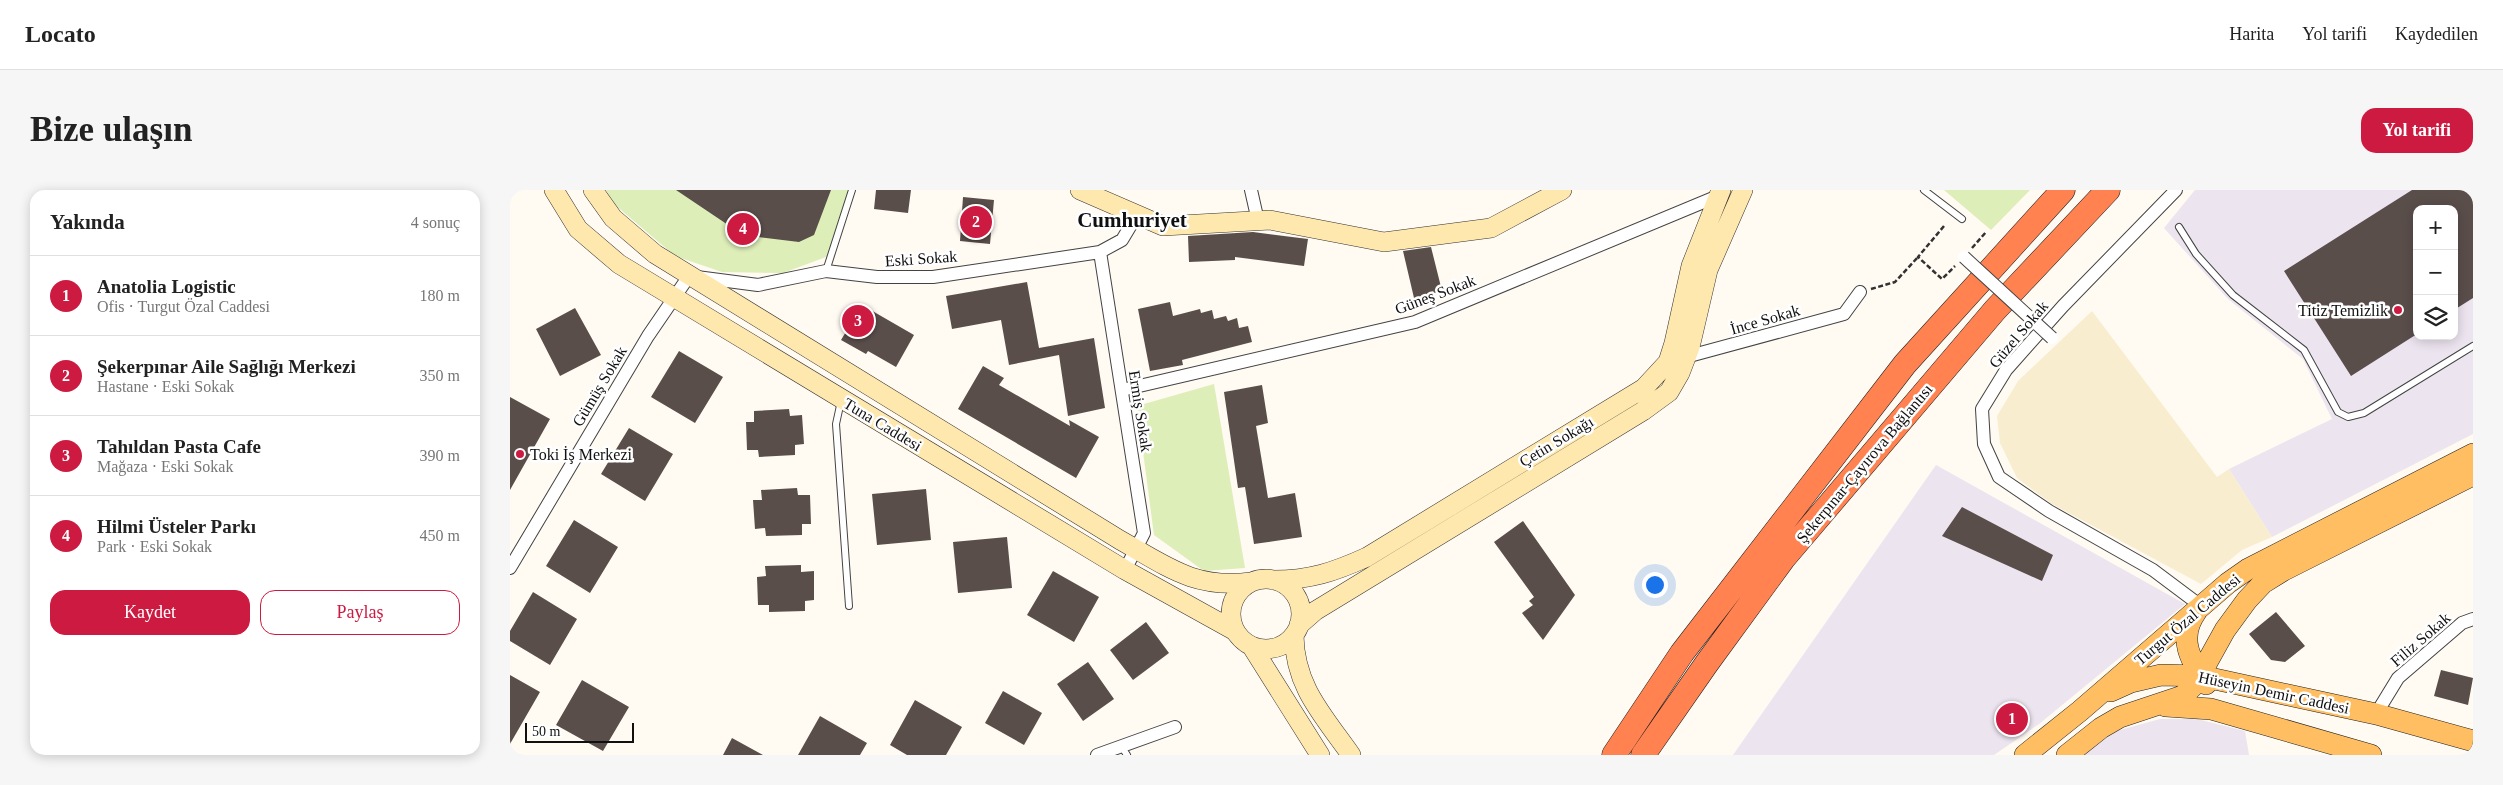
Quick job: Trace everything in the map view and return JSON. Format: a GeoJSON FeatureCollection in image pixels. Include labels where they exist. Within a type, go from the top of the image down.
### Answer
{"type":"FeatureCollection","features":[{"type":"Feature","properties":{"kind":"highway","name":"Şekerpınar-Çayırova Bağlantısı"},"geometry":{"type":"LineString","coordinates":[[1614,755],[1688,646],[1905,364],[2063,190]]}},
{"type":"Feature","properties":{"kind":"highway","name":"Şekerpınar-Çayırova Bağlantısı"},"geometry":{"type":"LineString","coordinates":[[1643,755],[1706,663],[1783,559],[1995,310],[2108,190]]}},
{"type":"Feature","properties":{"kind":"main road","name":"Turgut Özal Caddesi"},"geometry":{"type":"LineString","coordinates":[[2024,755],[2080,711],[2228,583],[2276,553],[2473,454]]}},
{"type":"Feature","properties":{"kind":"main road","name":"Turgut Özal Caddesi"},"geometry":{"type":"LineString","coordinates":[[2067,755],[2101,728],[2120,717],[2183,696],[2201,676],[2225,630],[2247,600],[2263,583],[2284,570],[2473,475]]}},
{"type":"Feature","properties":{"kind":"main road"},"geometry":{"type":"LineString","coordinates":[[2201,606],[2191,619],[2186,640],[2191,661],[2219,703],[2236,717]]}},
{"type":"Feature","properties":{"kind":"main road"},"geometry":{"type":"LineString","coordinates":[[2225,630],[2220,649],[2221,661],[2232,676],[2249,686]]}},
{"type":"Feature","properties":{"kind":"main road","name":"Hüseyin Demir Caddesi"},"geometry":{"type":"LineString","coordinates":[[2080,711],[2117,688],[2146,678],[2177,674],[2201,676],[2376,714],[2473,741]]}},
{"type":"Feature","properties":{"kind":"main road","name":"Hüseyin Demir Caddesi"},"geometry":{"type":"LineString","coordinates":[[2151,707],[2199,707],[2236,717],[2337,751],[2371,755]]}},
{"type":"Feature","properties":{"kind":"street","name":"Tuna Caddesi"},"geometry":{"type":"LineString","coordinates":[[554,190],[578,229],[619,264],[1125,570],[1235,631]]}},
{"type":"Feature","properties":{"kind":"street","name":"Tuna Caddesi"},"geometry":{"type":"LineString","coordinates":[[592,190],[613,218],[655,254],[1136,548],[1186,577],[1226,585],[1251,582]]}},
{"type":"Feature","properties":{"kind":"street"},"geometry":{"type":"LineString","coordinates":[[1080,190],[1163,226],[1270,220],[1384,242],[1491,228],[1562,190]]}},
{"type":"Feature","properties":{"kind":"street"},"geometry":{"type":"LineString","coordinates":[[1251,190],[1258,221]]}},
{"type":"Feature","properties":{"kind":"street"},"geometry":{"type":"LineString","coordinates":[[1351,755],[1305,687],[1298,670],[1297,631],[1301,614],[1296,597],[1285,584],[1274,580],[1262,579],[1251,582],[1234,598],[1231,620],[1235,631],[1242,640],[1252,647],[1263,650],[1285,644],[1297,631],[1315,610],[1660,400],[1675,383],[1686,357],[1708,270],[1742,190]]}},
{"type":"Feature","properties":{"kind":"street","name":"Güzel Sokak"},"geometry":{"type":"LineString","coordinates":[[2176,190],[2064,306],[2006,370],[1982,409],[1984,444],[1999,477],[2049,512],[2154,570],[2201,606]]}},
{"type":"Feature","properties":{"kind":"street","name":"Çetin Sokağı"},"geometry":{"type":"LineString","coordinates":[[1274,580],[1313,578],[1341,569],[1366,557],[1644,388],[1668,362],[1691,266],[1720,193]]}},
{"type":"Feature","properties":{"kind":"street","name":"Güneş Sokak"},"geometry":{"type":"LineString","coordinates":[[1122,390],[1416,322],[1720,193]]}},
{"type":"Feature","properties":{"kind":"street","name":"Eski Sokak"},"geometry":{"type":"LineString","coordinates":[[689,276],[758,285],[826,271],[877,278],[932,277],[1100,252],[1122,240],[1137,215]]}},
{"type":"Feature","properties":{"kind":"street","name":"Ermiş Sokak"},"geometry":{"type":"LineString","coordinates":[[1100,252],[1144,533],[1125,570]]}},
{"type":"Feature","properties":{"kind":"street"},"geometry":{"type":"LineString","coordinates":[[1964,257],[2052,338]]}},
{"type":"Feature","properties":{"kind":"street","name":"Gümüş Sokak"},"geometry":{"type":"LineString","coordinates":[[510,568],[648,336],[689,276]]}},
{"type":"Feature","properties":{"kind":"street","name":"İnce Sokak"},"geometry":{"type":"LineString","coordinates":[[1668,362],[1844,314],[1860,292]]}},
{"type":"Feature","properties":{"kind":"street","name":"Filiz Sokak"},"geometry":{"type":"LineString","coordinates":[[2376,714],[2398,678],[2462,623],[2473,619]]}},
{"type":"Feature","properties":{"kind":"street"},"geometry":{"type":"LineString","coordinates":[[1252,647],[1320,755]]}},
{"type":"Feature","properties":{"kind":"street"},"geometry":{"type":"LineString","coordinates":[[1097,755],[1124,751],[1175,727]]}},
{"type":"Feature","properties":{"kind":"lane"},"geometry":{"type":"LineString","coordinates":[[826,271],[852,190]]}},
{"type":"Feature","properties":{"kind":"lane"},"geometry":{"type":"LineString","coordinates":[[1924,190],[1962,219]]}},
{"type":"Feature","properties":{"kind":"lane"},"geometry":{"type":"LineString","coordinates":[[2179,227],[2196,254],[2233,295],[2304,350],[2338,412],[2348,417],[2364,413],[2473,346]]}},
{"type":"Feature","properties":{"kind":"lane"},"geometry":{"type":"LineString","coordinates":[[842,399],[836,424],[849,606]]}},
{"type":"Feature","properties":{"kind":"path"},"geometry":{"type":"LineString","coordinates":[[1860,292],[1895,282],[1944,226]]}},
{"type":"Feature","properties":{"kind":"path"},"geometry":{"type":"LineString","coordinates":[[1918,257],[1942,279]]}},
{"type":"Feature","properties":{"kind":"shaded area"},"geometry":{"type":"Polygon","coordinates":[[[2195,190],[2473,190],[2473,434],[2272,537],[2229,469],[2332,419],[2303,359],[2228,299],[2164,228],[2195,190]]]}},
{"type":"Feature","properties":{"kind":"shaded area"},"geometry":{"type":"Polygon","coordinates":[[[2092,311],[2217,477],[2229,469],[2272,537],[2242,550],[2201,584],[2052,504],[2017,478],[2000,443],[1997,416],[2018,381],[2092,311]]]}},
{"type":"Feature","properties":{"kind":"shaded area"},"geometry":{"type":"Polygon","coordinates":[[[1936,465],[2185,604],[2039,724],[1994,755],[1733,755],[1936,465]]]}},
{"type":"Feature","properties":{"kind":"shaded area"},"geometry":{"type":"Polygon","coordinates":[[[2160,719],[2197,719],[2245,731],[2249,755],[2081,755],[2113,732],[2160,719]]]}},
{"type":"Feature","properties":{"kind":"green space"},"geometry":{"type":"Polygon","coordinates":[[[606,190],[855,190],[834,254],[783,273],[722,272],[675,256],[614,204],[606,190]]]}},
{"type":"Feature","properties":{"kind":"green space"},"geometry":{"type":"Polygon","coordinates":[[[1944,190],[2030,190],[1991,230],[1944,190]]]}},
{"type":"Feature","properties":{"kind":"green space"},"geometry":{"type":"Polygon","coordinates":[[[1214,384],[1245,568],[1204,571],[1154,535],[1137,406],[1214,384]]]}},
{"type":"Feature","properties":{"kind":"building"},"geometry":{"type":"Polygon","coordinates":[[[676,190],[831,190],[814,235],[799,242],[743,235],[676,190]]]}},
{"type":"Feature","properties":{"kind":"building"},"geometry":{"type":"Polygon","coordinates":[[[876,190],[911,190],[908,213],[874,209],[876,190]]]}},
{"type":"Feature","properties":{"kind":"building"},"geometry":{"type":"Polygon","coordinates":[[[2412,190],[2473,190],[2473,298],[2458,307],[2458,205],[2413,205],[2413,337],[2351,376],[2284,271],[2412,190]]]}},
{"type":"Feature","properties":{"kind":"building"},"geometry":{"type":"Polygon","coordinates":[[[963,197],[994,200],[990,244],[960,241],[963,197]]]}},
{"type":"Feature","properties":{"kind":"building"},"geometry":{"type":"Polygon","coordinates":[[[1253,232],[1308,239],[1304,266],[1235,257],[1235,260],[1189,262],[1188,236],[1253,232]]]}},
{"type":"Feature","properties":{"kind":"building"},"geometry":{"type":"Polygon","coordinates":[[[1431,247],[1442,291],[1414,298],[1403,251],[1431,247]]]}},
{"type":"Feature","properties":{"kind":"building"},"geometry":{"type":"Polygon","coordinates":[[[1027,282],[1039,348],[1094,338],[1105,408],[1068,416],[1059,355],[1009,365],[1001,320],[952,329],[946,296],[1027,282]]]}},
{"type":"Feature","properties":{"kind":"building"},"geometry":{"type":"Polygon","coordinates":[[[1170,302],[1173,316],[1200,309],[1201,313],[1212,310],[1214,319],[1226,316],[1228,321],[1237,318],[1239,328],[1248,326],[1252,342],[1182,360],[1183,365],[1150,371],[1138,309],[1170,302]]]}},
{"type":"Feature","properties":{"kind":"building"},"geometry":{"type":"Polygon","coordinates":[[[862,305],[914,335],[896,367],[868,351],[866,354],[841,340],[862,305]]]}},
{"type":"Feature","properties":{"kind":"building"},"geometry":{"type":"Polygon","coordinates":[[[575,308],[601,355],[560,376],[536,329],[575,308]]]}},
{"type":"Feature","properties":{"kind":"building"},"geometry":{"type":"Polygon","coordinates":[[[679,351],[723,377],[695,423],[651,397],[679,351]]]}},
{"type":"Feature","properties":{"kind":"building"},"geometry":{"type":"Polygon","coordinates":[[[983,366],[1004,378],[999,385],[1070,426],[1069,420],[1099,437],[1076,478],[958,409],[983,366]]]}},
{"type":"Feature","properties":{"kind":"building"},"geometry":{"type":"Polygon","coordinates":[[[1262,385],[1268,423],[1256,426],[1268,498],[1295,493],[1302,537],[1254,544],[1245,487],[1238,488],[1224,392],[1262,385]]]}},
{"type":"Feature","properties":{"kind":"building","name":"Toki İş Merkezi"},"geometry":{"type":"Polygon","coordinates":[[[510,397],[550,419],[510,490],[510,397]]]}},
{"type":"Feature","properties":{"kind":"building"},"geometry":{"type":"Polygon","coordinates":[[[789,409],[790,416],[802,415],[804,444],[795,445],[795,455],[759,457],[758,450],[747,450],[746,422],[754,422],[754,411],[789,409]]]}},
{"type":"Feature","properties":{"kind":"building"},"geometry":{"type":"Polygon","coordinates":[[[629,428],[673,454],[645,501],[601,474],[629,428]]]}},
{"type":"Feature","properties":{"kind":"building"},"geometry":{"type":"Polygon","coordinates":[[[797,488],[798,495],[810,495],[811,524],[802,524],[802,535],[766,536],[765,528],[755,529],[753,500],[762,500],[761,490],[797,488]]]}},
{"type":"Feature","properties":{"kind":"building"},"geometry":{"type":"Polygon","coordinates":[[[926,489],[931,540],[877,545],[872,494],[926,489]]]}},
{"type":"Feature","properties":{"kind":"building"},"geometry":{"type":"Polygon","coordinates":[[[1962,507],[2053,555],[2042,581],[1942,536],[1962,507]]]}},
{"type":"Feature","properties":{"kind":"building"},"geometry":{"type":"Polygon","coordinates":[[[574,520],[618,547],[590,593],[546,566],[574,520]]]}},
{"type":"Feature","properties":{"kind":"building"},"geometry":{"type":"Polygon","coordinates":[[[1523,521],[1575,595],[1543,640],[1522,613],[1533,605],[1529,601],[1534,597],[1494,542],[1523,521]]]}},
{"type":"Feature","properties":{"kind":"building"},"geometry":{"type":"Polygon","coordinates":[[[1007,537],[1012,588],[958,593],[953,542],[1007,537]]]}},
{"type":"Feature","properties":{"kind":"building"},"geometry":{"type":"Polygon","coordinates":[[[801,565],[801,572],[814,571],[814,600],[805,601],[805,611],[769,612],[769,605],[758,605],[757,577],[766,576],[765,566],[801,565]]]}},
{"type":"Feature","properties":{"kind":"building"},"geometry":{"type":"Polygon","coordinates":[[[1053,571],[1099,597],[1074,642],[1027,615],[1053,571]]]}},
{"type":"Feature","properties":{"kind":"building"},"geometry":{"type":"Polygon","coordinates":[[[533,592],[577,619],[550,665],[510,641],[510,631],[533,592]]]}},
{"type":"Feature","properties":{"kind":"building"},"geometry":{"type":"Polygon","coordinates":[[[2276,612],[2305,646],[2285,662],[2271,660],[2249,634],[2276,612]]]}},
{"type":"Feature","properties":{"kind":"building"},"geometry":{"type":"Polygon","coordinates":[[[1146,622],[1169,653],[1133,680],[1110,650],[1146,622]]]}},
{"type":"Feature","properties":{"kind":"building"},"geometry":{"type":"Polygon","coordinates":[[[1088,662],[1114,699],[1083,721],[1057,684],[1088,662]]]}},
{"type":"Feature","properties":{"kind":"building"},"geometry":{"type":"Polygon","coordinates":[[[2441,670],[2473,678],[2468,705],[2434,696],[2441,670]]]}},
{"type":"Feature","properties":{"kind":"building"},"geometry":{"type":"Polygon","coordinates":[[[510,675],[540,692],[510,744],[510,675]]]}},
{"type":"Feature","properties":{"kind":"building"},"geometry":{"type":"Polygon","coordinates":[[[582,680],[629,707],[603,751],[556,725],[582,680]]]}},
{"type":"Feature","properties":{"kind":"building"},"geometry":{"type":"Polygon","coordinates":[[[1003,691],[1042,713],[1024,745],[985,723],[1003,691]]]}},
{"type":"Feature","properties":{"kind":"building"},"geometry":{"type":"Polygon","coordinates":[[[915,700],[962,727],[946,755],[907,755],[890,745],[915,700]]]}},
{"type":"Feature","properties":{"kind":"building"},"geometry":{"type":"Polygon","coordinates":[[[820,716],[867,743],[860,755],[798,755],[820,716]]]}},
{"type":"Feature","properties":{"kind":"building"},"geometry":{"type":"Polygon","coordinates":[[[732,738],[763,755],[723,755],[732,738]]]}},
{"type":"Feature","properties":{"kind":"place","name":"Şekerpınar Aile Sağlığı Merkezi"},"geometry":{"type":"Point","coordinates":[976,222]}},
{"type":"Feature","properties":{"kind":"place","name":"Hilmi Üsteler Parkı"},"geometry":{"type":"Point","coordinates":[743,229]}},
{"type":"Feature","properties":{"kind":"place","name":"Titiz Temizlik"},"geometry":{"type":"Point","coordinates":[2398,310]}},
{"type":"Feature","properties":{"kind":"place","name":"Tahıldan Pasta Cafe"},"geometry":{"type":"Point","coordinates":[858,321]}},
{"type":"Feature","properties":{"kind":"place","name":"Toki İş Merkezi"},"geometry":{"type":"Point","coordinates":[520,454]}},
{"type":"Feature","properties":{"kind":"place","name":"Anatolia Logistic"},"geometry":{"type":"Point","coordinates":[2012,719]}},
{"type":"Feature","properties":{"kind":"district","name":"Cumhuriyet"},"geometry":{"type":"Point","coordinates":[1132,220]}}]}
